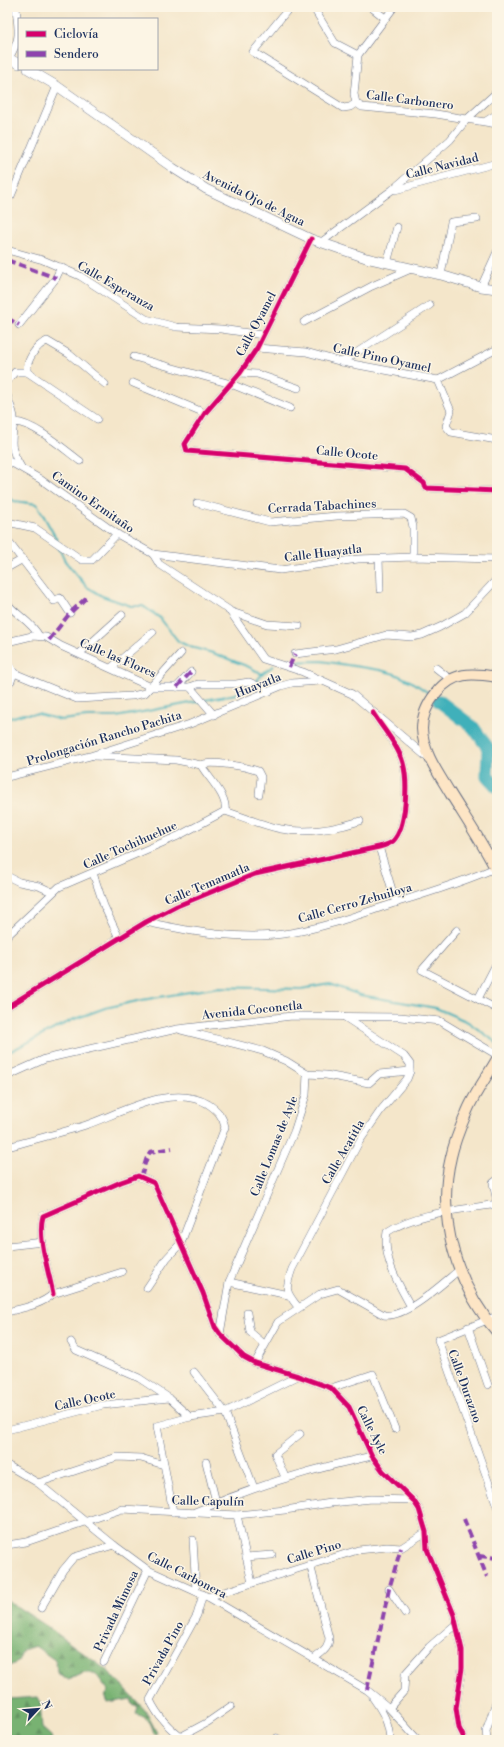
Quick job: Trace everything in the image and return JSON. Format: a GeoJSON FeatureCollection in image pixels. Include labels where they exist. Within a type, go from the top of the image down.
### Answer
{"type":"FeatureCollection","features":[{"type":"Feature","properties":{"kind":"main road"},"geometry":{"type":"LineString","coordinates":[[496,870],[430,761],[422,729],[425,714],[434,695],[450,679],[463,675],[479,674],[497,677]]}},
{"type":"Feature","properties":{"kind":"main road"},"geometry":{"type":"LineString","coordinates":[[497,1058],[466,1112],[451,1157],[447,1183],[447,1211],[449,1228],[459,1270],[486,1320],[497,1332]]}},
{"type":"Feature","properties":{"kind":"street"},"geometry":{"type":"LineString","coordinates":[[16,7],[18,26]]}},
{"type":"Feature","properties":{"kind":"street"},"geometry":{"type":"LineString","coordinates":[[290,7],[253,52],[343,108],[350,107],[356,103]]}},
{"type":"Feature","properties":{"kind":"street"},"geometry":{"type":"LineString","coordinates":[[313,7],[335,43],[358,55],[394,7]]}},
{"type":"Feature","properties":{"kind":"street"},"geometry":{"type":"LineString","coordinates":[[371,7],[385,18]]}},
{"type":"Feature","properties":{"kind":"street"},"geometry":{"type":"LineString","coordinates":[[18,43],[8,57],[18,63]]}},
{"type":"Feature","properties":{"kind":"street","name":"Calle Carbonero"},"geometry":{"type":"LineString","coordinates":[[358,55],[354,94],[356,103],[362,107],[429,113],[486,121],[497,124]]}},
{"type":"Feature","properties":{"kind":"street","name":"Avenida Ojo de Agua"},"geometry":{"type":"LineString","coordinates":[[30,70],[57,86],[173,168],[206,189],[311,239],[366,258],[442,275],[481,287],[497,289]]}},
{"type":"Feature","properties":{"kind":"street"},"geometry":{"type":"LineString","coordinates":[[7,198],[11,196],[57,86]]}},
{"type":"Feature","properties":{"kind":"street"},"geometry":{"type":"LineString","coordinates":[[320,243],[392,190],[450,140],[467,119],[497,92]]}},
{"type":"Feature","properties":{"kind":"street"},"geometry":{"type":"LineString","coordinates":[[486,121],[497,114]]}},
{"type":"Feature","properties":{"kind":"street","name":"Calle Navidad"},"geometry":{"type":"LineString","coordinates":[[392,190],[496,165]]}},
{"type":"Feature","properties":{"kind":"street"},"geometry":{"type":"LineString","coordinates":[[442,275],[451,222],[477,220]]}},
{"type":"Feature","properties":{"kind":"street"},"geometry":{"type":"LineString","coordinates":[[387,263],[397,227]]}},
{"type":"Feature","properties":{"kind":"street","name":"Calle Oyamel"},"geometry":{"type":"LineString","coordinates":[[187,451],[185,444],[205,413],[240,373],[257,348],[311,239]]}},
{"type":"Feature","properties":{"kind":"street","name":"Calle Esperanza"},"geometry":{"type":"LineString","coordinates":[[7,250],[61,267],[91,283],[146,319],[176,327],[221,329],[263,335]]}},
{"type":"Feature","properties":{"kind":"street"},"geometry":{"type":"LineString","coordinates":[[481,287],[497,252]]}},
{"type":"Feature","properties":{"kind":"street"},"geometry":{"type":"LineString","coordinates":[[19,325],[56,278],[61,267]]}},
{"type":"Feature","properties":{"kind":"street"},"geometry":{"type":"LineString","coordinates":[[304,322],[372,286],[413,268]]}},
{"type":"Feature","properties":{"kind":"street"},"geometry":{"type":"LineString","coordinates":[[342,362],[430,305]]}},
{"type":"Feature","properties":{"kind":"street"},"geometry":{"type":"LineString","coordinates":[[27,372],[28,362],[31,356],[47,341],[69,354],[106,384]]}},
{"type":"Feature","properties":{"kind":"street","name":"Calle Pino Oyamel"},"geometry":{"type":"LineString","coordinates":[[257,348],[306,352],[342,362],[438,380],[497,349]]}},
{"type":"Feature","properties":{"kind":"street"},"geometry":{"type":"LineString","coordinates":[[134,357],[230,384],[290,408]]}},
{"type":"Feature","properties":{"kind":"street"},"geometry":{"type":"LineString","coordinates":[[7,381],[15,372],[27,372],[97,419]]}},
{"type":"Feature","properties":{"kind":"street"},"geometry":{"type":"LineString","coordinates":[[240,373],[257,374],[298,388]]}},
{"type":"Feature","properties":{"kind":"street"},"geometry":{"type":"LineString","coordinates":[[438,380],[451,411],[446,426],[451,432],[497,440]]}},
{"type":"Feature","properties":{"kind":"street"},"geometry":{"type":"LineString","coordinates":[[133,383],[205,413]]}},
{"type":"Feature","properties":{"kind":"street"},"geometry":{"type":"LineString","coordinates":[[7,394],[15,422],[11,437],[12,450],[21,468]]}},
{"type":"Feature","properties":{"kind":"street"},"geometry":{"type":"LineString","coordinates":[[15,422],[20,422],[43,434],[80,461]]}},
{"type":"Feature","properties":{"kind":"street","name":"Calle Ocote"},"geometry":{"type":"LineString","coordinates":[[187,451],[405,469],[424,483],[426,488],[497,491]]}},
{"type":"Feature","properties":{"kind":"street","name":"Camino Ermitaño"},"geometry":{"type":"LineString","coordinates":[[7,460],[80,506],[117,534],[153,554],[159,564],[229,610],[263,659],[303,672],[320,681],[352,694],[373,713]]}},
{"type":"Feature","properties":{"kind":"street","name":"Cerrada Tabachines"},"geometry":{"type":"LineString","coordinates":[[197,503],[270,522],[345,516],[404,514],[410,518],[413,527],[413,557]]}},
{"type":"Feature","properties":{"kind":"street"},"geometry":{"type":"LineString","coordinates":[[7,522],[35,528],[82,560],[92,560],[117,534]]}},
{"type":"Feature","properties":{"kind":"street"},"geometry":{"type":"LineString","coordinates":[[7,540],[54,601],[60,598],[70,613]]}},
{"type":"Feature","properties":{"kind":"street","name":"Calle Huayatla"},"geometry":{"type":"LineString","coordinates":[[153,554],[280,570],[326,563],[413,557],[497,559]]}},
{"type":"Feature","properties":{"kind":"street"},"geometry":{"type":"LineString","coordinates":[[7,568],[23,559]]}},
{"type":"Feature","properties":{"kind":"street"},"geometry":{"type":"LineString","coordinates":[[379,559],[380,589]]}},
{"type":"Feature","properties":{"kind":"street"},"geometry":{"type":"LineString","coordinates":[[295,654],[336,649],[386,635],[412,637],[422,635],[465,613],[497,579]]}},
{"type":"Feature","properties":{"kind":"street"},"geometry":{"type":"LineString","coordinates":[[7,603],[14,613],[36,629],[39,636],[32,636],[7,642]]}},
{"type":"Feature","properties":{"kind":"street"},"geometry":{"type":"LineString","coordinates":[[229,610],[267,624],[298,626]]}},
{"type":"Feature","properties":{"kind":"street"},"geometry":{"type":"LineString","coordinates":[[80,653],[122,615]]}},
{"type":"Feature","properties":{"kind":"street"},"geometry":{"type":"LineString","coordinates":[[111,668],[154,632]]}},
{"type":"Feature","properties":{"kind":"street","name":"Calle las Flores"},"geometry":{"type":"LineString","coordinates":[[39,636],[80,653],[151,687],[177,687],[198,684],[236,684],[249,682],[269,691]]}},
{"type":"Feature","properties":{"kind":"street"},"geometry":{"type":"LineString","coordinates":[[7,660],[14,673],[77,699],[132,696],[145,693],[181,653]]}},
{"type":"Feature","properties":{"kind":"street"},"geometry":{"type":"LineString","coordinates":[[436,668],[450,679]]}},
{"type":"Feature","properties":{"kind":"street"},"geometry":{"type":"LineString","coordinates":[[177,687],[190,672]]}},
{"type":"Feature","properties":{"kind":"street"},"geometry":{"type":"LineString","coordinates":[[7,684],[11,681],[14,673]]}},
{"type":"Feature","properties":{"kind":"street","name":"Huayatla"},"geometry":{"type":"LineString","coordinates":[[210,716],[292,683],[320,681]]}},
{"type":"Feature","properties":{"kind":"street"},"geometry":{"type":"LineString","coordinates":[[190,686],[210,716]]}},
{"type":"Feature","properties":{"kind":"street"},"geometry":{"type":"LineString","coordinates":[[373,713],[430,761]]}},
{"type":"Feature","properties":{"kind":"street","name":"Calle Temamatla"},"geometry":{"type":"LineString","coordinates":[[7,1006],[146,922],[177,906],[255,874],[379,848],[393,842],[398,833],[405,805],[407,784],[403,762],[396,746],[373,713]]}},
{"type":"Feature","properties":{"kind":"street","name":"Prolongación Rancho Pachita"},"geometry":{"type":"LineString","coordinates":[[7,777],[90,756],[210,716]]}},
{"type":"Feature","properties":{"kind":"street"},"geometry":{"type":"LineString","coordinates":[[90,756],[176,760],[201,765],[227,765],[258,771],[261,777],[259,794]]}},
{"type":"Feature","properties":{"kind":"street"},"geometry":{"type":"LineString","coordinates":[[201,765],[222,795],[226,805],[225,811],[280,829],[331,829],[360,821]]}},
{"type":"Feature","properties":{"kind":"street","name":"Calle Tochihuehue"},"geometry":{"type":"LineString","coordinates":[[7,936],[59,887],[178,836],[225,811]]}},
{"type":"Feature","properties":{"kind":"street"},"geometry":{"type":"LineString","coordinates":[[379,848],[396,903]]}},
{"type":"Feature","properties":{"kind":"street","name":"Calle Cerro Zehuiloya"},"geometry":{"type":"LineString","coordinates":[[146,922],[173,928],[243,936],[290,933],[350,919],[465,882],[496,870]]}},
{"type":"Feature","properties":{"kind":"street"},"geometry":{"type":"LineString","coordinates":[[93,873],[104,906],[119,938]]}},
{"type":"Feature","properties":{"kind":"street"},"geometry":{"type":"LineString","coordinates":[[7,876],[19,882],[39,886],[52,892]]}},
{"type":"Feature","properties":{"kind":"street"},"geometry":{"type":"LineString","coordinates":[[457,930],[422,970],[497,1009]]}},
{"type":"Feature","properties":{"kind":"street"},"geometry":{"type":"LineString","coordinates":[[478,999],[495,966]]}},
{"type":"Feature","properties":{"kind":"street","name":"Avenida Coconetla"},"geometry":{"type":"LineString","coordinates":[[7,1076],[45,1059],[177,1029],[292,1016],[400,1017],[440,1021],[497,1055]]}},
{"type":"Feature","properties":{"kind":"street"},"geometry":{"type":"LineString","coordinates":[[177,1029],[263,1051],[286,1061],[307,1074],[326,1075],[369,1083],[379,1074],[410,1071],[410,1064],[404,1056],[343,1016]]}},
{"type":"Feature","properties":{"kind":"street","name":"Calle Acatitla"},"geometry":{"type":"LineString","coordinates":[[288,1295],[287,1283],[292,1269],[359,1142],[381,1110],[407,1079],[410,1071]]}},
{"type":"Feature","properties":{"kind":"street","name":"Calle Lomas de Ayle"},"geometry":{"type":"LineString","coordinates":[[220,1334],[229,1282],[294,1132],[306,1095],[307,1074]]}},
{"type":"Feature","properties":{"kind":"street"},"geometry":{"type":"LineString","coordinates":[[7,1148],[86,1125],[137,1105],[164,1098],[182,1097],[200,1100],[216,1109],[224,1119],[225,1127],[181,1243],[167,1258],[147,1288]]}},
{"type":"Feature","properties":{"kind":"street","name":"Calle Ayle"},"geometry":{"type":"LineString","coordinates":[[43,1242],[41,1222],[43,1216],[138,1176],[154,1183],[203,1293],[215,1327],[220,1334],[244,1357],[255,1363],[331,1388],[349,1408],[372,1456],[383,1471],[413,1500],[419,1509],[426,1532],[427,1549],[456,1624],[462,1650],[462,1668],[456,1708],[459,1728],[465,1740]]}},
{"type":"Feature","properties":{"kind":"street"},"geometry":{"type":"LineString","coordinates":[[411,1307],[390,1262],[386,1249],[387,1232],[396,1226],[447,1211],[497,1203],[493,1182],[497,1180]]}},
{"type":"Feature","properties":{"kind":"street"},"geometry":{"type":"LineString","coordinates":[[7,1246],[43,1242],[53,1294]]}},
{"type":"Feature","properties":{"kind":"street"},"geometry":{"type":"LineString","coordinates":[[255,1363],[264,1344],[278,1322],[298,1307],[320,1294],[338,1289],[384,1315],[392,1317],[411,1307],[459,1270]]}},
{"type":"Feature","properties":{"kind":"street"},"geometry":{"type":"LineString","coordinates":[[7,1312],[45,1300],[53,1294],[122,1272]]}},
{"type":"Feature","properties":{"kind":"street"},"geometry":{"type":"LineString","coordinates":[[229,1282],[288,1295],[298,1307]]}},
{"type":"Feature","properties":{"kind":"street"},"geometry":{"type":"LineString","coordinates":[[247,1313],[250,1332],[264,1344]]}},
{"type":"Feature","properties":{"kind":"street"},"geometry":{"type":"LineString","coordinates":[[488,1385],[468,1328],[497,1316]]}},
{"type":"Feature","properties":{"kind":"street","name":"Calle Durazno"},"geometry":{"type":"LineString","coordinates":[[468,1328],[438,1340],[497,1506]]}},
{"type":"Feature","properties":{"kind":"street"},"geometry":{"type":"LineString","coordinates":[[71,1342],[76,1350],[139,1378],[169,1398],[190,1417]]}},
{"type":"Feature","properties":{"kind":"street"},"geometry":{"type":"LineString","coordinates":[[194,1372],[225,1412],[254,1488]]}},
{"type":"Feature","properties":{"kind":"street"},"geometry":{"type":"LineString","coordinates":[[331,1388],[373,1374],[395,1429]]}},
{"type":"Feature","properties":{"kind":"street"},"geometry":{"type":"LineString","coordinates":[[173,1512],[157,1426],[190,1417],[225,1412],[298,1376]]}},
{"type":"Feature","properties":{"kind":"street","name":"Calle Ocote"},"geometry":{"type":"LineString","coordinates":[[7,1430],[103,1405],[169,1398]]}},
{"type":"Feature","properties":{"kind":"street"},"geometry":{"type":"LineString","coordinates":[[285,1478],[275,1454],[300,1434]]}},
{"type":"Feature","properties":{"kind":"street","name":"Calle Capulín"},"geometry":{"type":"LineString","coordinates":[[192,1513],[216,1502],[285,1478],[372,1456]]}},
{"type":"Feature","properties":{"kind":"street"},"geometry":{"type":"LineString","coordinates":[[38,1483],[117,1457],[141,1458],[164,1465]]}},
{"type":"Feature","properties":{"kind":"street"},"geometry":{"type":"LineString","coordinates":[[206,1462],[216,1502]]}},
{"type":"Feature","properties":{"kind":"street","name":"Calle Carbonera"},"geometry":{"type":"LineString","coordinates":[[7,1465],[38,1483],[114,1545],[148,1570],[202,1594],[367,1690],[389,1708],[418,1740]]}},
{"type":"Feature","properties":{"kind":"street","name":"Calle Capulín"},"geometry":{"type":"LineString","coordinates":[[7,1545],[26,1542],[122,1509],[237,1515],[372,1499],[413,1500]]}},
{"type":"Feature","properties":{"kind":"street"},"geometry":{"type":"LineString","coordinates":[[237,1515],[252,1583]]}},
{"type":"Feature","properties":{"kind":"street","name":"Calle Pino"},"geometry":{"type":"LineString","coordinates":[[202,1594],[252,1583],[358,1550],[387,1547],[401,1548],[426,1532]]}},
{"type":"Feature","properties":{"kind":"street"},"geometry":{"type":"LineString","coordinates":[[193,1540],[202,1594]]}},
{"type":"Feature","properties":{"kind":"street"},"geometry":{"type":"LineString","coordinates":[[41,1608],[63,1570],[74,1556],[114,1545]]}},
{"type":"Feature","properties":{"kind":"street"},"geometry":{"type":"LineString","coordinates":[[246,1557],[272,1555]]}},
{"type":"Feature","properties":{"kind":"street"},"geometry":{"type":"LineString","coordinates":[[310,1564],[329,1638],[329,1645],[327,1648],[314,1659]]}},
{"type":"Feature","properties":{"kind":"street","name":"Privada Mimosa"},"geometry":{"type":"LineString","coordinates":[[104,1662],[148,1570]]}},
{"type":"Feature","properties":{"kind":"street"},"geometry":{"type":"LineString","coordinates":[[388,1589],[405,1613]]}},
{"type":"Feature","properties":{"kind":"street","name":"Privada Pino"},"geometry":{"type":"LineString","coordinates":[[183,1738],[168,1728],[156,1713],[150,1700],[197,1615],[202,1594]]}},
{"type":"Feature","properties":{"kind":"street"},"geometry":{"type":"LineString","coordinates":[[389,1708],[404,1691],[405,1674],[429,1647],[456,1624]]}},
{"type":"Feature","properties":{"kind":"street"},"geometry":{"type":"LineString","coordinates":[[367,1690],[384,1714],[390,1729],[390,1740]]}},
{"type":"Feature","properties":{"kind":"street"},"geometry":{"type":"LineString","coordinates":[[487,1740],[486,1731],[497,1699]]}},
{"type":"Feature","properties":{"kind":"street"},"geometry":{"type":"LineString","coordinates":[[183,1738],[231,1706]]}},
{"type":"Feature","properties":{"kind":"green space"},"geometry":{"type":"Polygon","coordinates":[[[7,1600],[48,1627],[109,1672],[145,1710],[157,1733],[154,1734],[152,1726],[147,1719],[136,1714],[138,1708],[133,1705],[131,1699],[108,1703],[105,1696],[109,1691],[95,1673],[85,1673],[68,1679],[57,1673],[56,1661],[35,1646],[23,1650],[18,1662],[7,1667],[7,1600]]]}},
{"type":"Feature","properties":{"kind":"green space"},"geometry":{"type":"Polygon","coordinates":[[[7,1697],[9,1699],[38,1697],[40,1701],[42,1728],[51,1736],[52,1740],[7,1740],[7,1697]]]}},
{"type":"Feature","properties":{"kind":"waterway"},"geometry":{"type":"LineString","coordinates":[[7,496],[14,501],[37,504],[57,540]]}},
{"type":"Feature","properties":{"kind":"waterway"},"geometry":{"type":"LineString","coordinates":[[59,548],[65,561],[87,587],[102,596],[131,606],[143,606],[160,618],[178,641],[190,647],[213,653],[249,667],[262,674],[273,666]]}},
{"type":"Feature","properties":{"kind":"waterway"},"geometry":{"type":"LineString","coordinates":[[283,662],[321,661],[380,670],[395,674],[414,683],[430,694]]}},
{"type":"Feature","properties":{"kind":"waterway"},"geometry":{"type":"LineString","coordinates":[[255,683],[262,674]]}},
{"type":"Feature","properties":{"kind":"waterway"},"geometry":{"type":"LineString","coordinates":[[205,700],[236,694],[252,686]]}},
{"type":"Feature","properties":{"kind":"waterway"},"geometry":{"type":"LineString","coordinates":[[7,719],[23,714],[38,714],[61,720],[87,717],[116,717],[201,701]]}},
{"type":"Feature","properties":{"kind":"waterway"},"geometry":{"type":"LineString","coordinates":[[439,701],[473,727],[488,748],[487,776],[497,787]]}},
{"type":"Feature","properties":{"kind":"waterway"},"geometry":{"type":"LineString","coordinates":[[7,1053],[72,1020],[105,1008],[142,1000],[219,987],[301,989],[330,984],[360,995],[436,1008],[468,1022],[497,1043]]}},
{"type":"Feature","properties":{"kind":"marked path"},"geometry":{"type":"LineString","coordinates":[[7,260],[56,278]]}},
{"type":"Feature","properties":{"kind":"marked path"},"geometry":{"type":"LineString","coordinates":[[7,318],[19,325]]}},
{"type":"Feature","properties":{"kind":"marked path"},"geometry":{"type":"LineString","coordinates":[[49,640],[70,613],[87,597]]}},
{"type":"Feature","properties":{"kind":"marked path"},"geometry":{"type":"LineString","coordinates":[[289,667],[295,654]]}},
{"type":"Feature","properties":{"kind":"marked path"},"geometry":{"type":"LineString","coordinates":[[177,687],[191,672]]}},
{"type":"Feature","properties":{"kind":"marked path"},"geometry":{"type":"LineString","coordinates":[[141,1177],[150,1152],[172,1148]]}},
{"type":"Feature","properties":{"kind":"marked path"},"geometry":{"type":"LineString","coordinates":[[464,1519],[487,1577]]}},
{"type":"Feature","properties":{"kind":"marked path"},"geometry":{"type":"LineString","coordinates":[[367,1690],[389,1589],[401,1548]]}},
{"type":"Feature","properties":{"kind":"marked path"},"geometry":{"type":"LineString","coordinates":[[479,1556],[497,1558]]}},
{"type":"Feature","properties":{"kind":"cycle path"},"geometry":{"type":"LineString","coordinates":[[311,239],[257,348],[240,373],[205,413],[185,444],[187,451],[405,469],[424,483],[426,488],[497,491]]}},
{"type":"Feature","properties":{"kind":"cycle path"},"geometry":{"type":"LineString","coordinates":[[7,1007],[146,922],[177,906],[255,874],[379,847],[392,842],[398,834],[404,815],[406,792],[405,771],[398,750],[373,713]]}},
{"type":"Feature","properties":{"kind":"cycle path"},"geometry":{"type":"LineString","coordinates":[[53,1294],[42,1244],[41,1234],[43,1216],[138,1176],[154,1183],[203,1293],[215,1327],[220,1334],[244,1357],[255,1363],[331,1388],[349,1407],[372,1456],[383,1471],[413,1500],[419,1509],[426,1532],[427,1549],[454,1615],[462,1650],[462,1668],[456,1708],[459,1728],[465,1740]]}}]}
